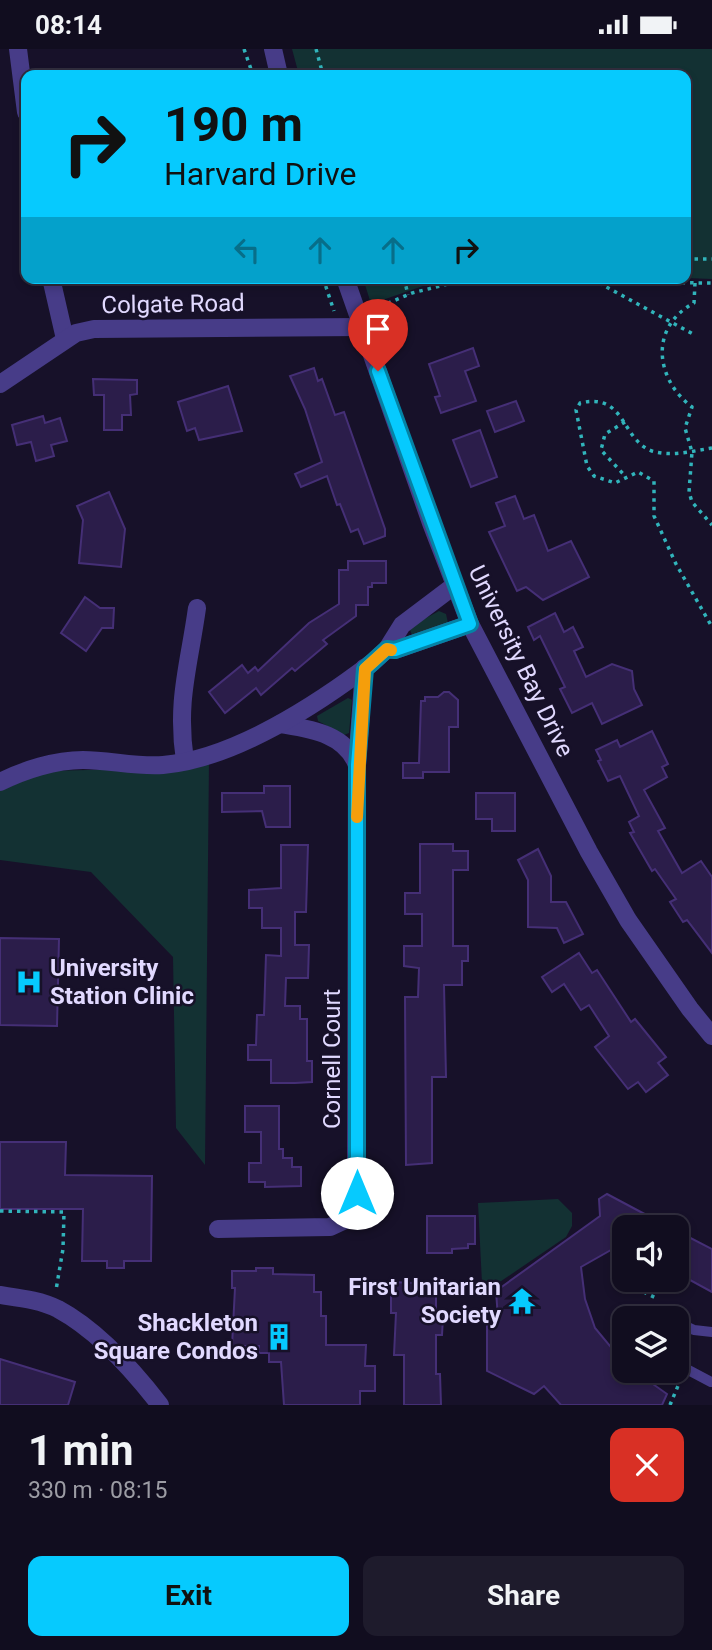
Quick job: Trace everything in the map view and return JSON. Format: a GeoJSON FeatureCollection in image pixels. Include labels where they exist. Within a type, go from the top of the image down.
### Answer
{"type":"FeatureCollection","features":[{"type":"Feature","properties":{"kind":"street"},"geometry":{"type":"LineString","coordinates":[[18,49],[21,73]]}},
{"type":"Feature","properties":{"kind":"street"},"geometry":{"type":"LineString","coordinates":[[273,49],[278,70]]}},
{"type":"Feature","properties":{"kind":"street"},"geometry":{"type":"LineString","coordinates":[[52,284],[65,339]]}},
{"type":"Feature","properties":{"kind":"street","name":"University Bay Drive"},"geometry":{"type":"LineString","coordinates":[[347,284],[470,624],[589,852],[628,920],[712,1036]]}},
{"type":"Feature","properties":{"kind":"street","name":"Colgate Road"},"geometry":{"type":"LineString","coordinates":[[0,383],[65,339],[85,330],[359,320]]}},
{"type":"Feature","properties":{"kind":"street"},"geometry":{"type":"LineString","coordinates":[[0,782],[49,764],[81,760],[144,765],[185,761],[280,724],[365,669],[387,649],[402,625],[455,585]]}},
{"type":"Feature","properties":{"kind":"street"},"geometry":{"type":"LineString","coordinates":[[185,761],[180,726],[181,700],[197,608]]}},
{"type":"Feature","properties":{"kind":"street"},"geometry":{"type":"LineString","coordinates":[[387,649],[395,650],[470,624]]}},
{"type":"Feature","properties":{"kind":"street","name":"Cornell Court"},"geometry":{"type":"LineString","coordinates":[[218,1229],[335,1226],[347,1217],[356,1200],[357,765],[365,669]]}},
{"type":"Feature","properties":{"kind":"street"},"geometry":{"type":"LineString","coordinates":[[280,724],[319,731],[332,737],[351,751],[357,765]]}},
{"type":"Feature","properties":{"kind":"street"},"geometry":{"type":"LineString","coordinates":[[0,1296],[39,1301],[58,1310],[108,1348],[160,1405]]}},
{"type":"Feature","properties":{"kind":"lane"},"geometry":{"type":"LineString","coordinates":[[689,1328],[712,1332]]}},
{"type":"Feature","properties":{"kind":"lane"},"geometry":{"type":"LineString","coordinates":[[689,1370],[711,1382]]}},
{"type":"Feature","properties":{"kind":"path"},"geometry":{"type":"LineString","coordinates":[[244,49],[251,70]]}},
{"type":"Feature","properties":{"kind":"path"},"geometry":{"type":"LineString","coordinates":[[316,49],[322,70]]}},
{"type":"Feature","properties":{"kind":"path"},"geometry":{"type":"LineString","coordinates":[[691,259],[712,259]]}},
{"type":"Feature","properties":{"kind":"path"},"geometry":{"type":"LineString","coordinates":[[691,283],[712,283]]}},
{"type":"Feature","properties":{"kind":"path"},"geometry":{"type":"LineString","coordinates":[[695,283],[694,303],[670,323],[663,345],[663,367],[669,386],[692,407],[685,428],[692,452],[689,492],[692,502],[712,526]]}},
{"type":"Feature","properties":{"kind":"path"},"geometry":{"type":"LineString","coordinates":[[405,284],[408,295]]}},
{"type":"Feature","properties":{"kind":"path"},"geometry":{"type":"LineString","coordinates":[[359,320],[373,309],[408,295],[449,284]]}},
{"type":"Feature","properties":{"kind":"path"},"geometry":{"type":"LineString","coordinates":[[601,284],[693,334]]}},
{"type":"Feature","properties":{"kind":"path"},"geometry":{"type":"LineString","coordinates":[[712,448],[692,452],[653,451],[636,439],[619,412],[602,403],[580,403],[576,410],[587,466],[594,476],[615,483],[638,472],[654,481],[654,516],[676,564],[712,627]]}},
{"type":"Feature","properties":{"kind":"path"},"geometry":{"type":"LineString","coordinates":[[625,422],[605,433],[601,450],[626,478]]}},
{"type":"Feature","properties":{"kind":"path"},"geometry":{"type":"LineString","coordinates":[[0,1212],[64,1213],[63,1249],[55,1291]]}},
{"type":"Feature","properties":{"kind":"path"},"geometry":{"type":"LineString","coordinates":[[644,1292],[662,1301]]}},
{"type":"Feature","properties":{"kind":"path"},"geometry":{"type":"LineString","coordinates":[[670,1405],[680,1383]]}},
{"type":"Feature","properties":{"kind":"green space"},"geometry":{"type":"Polygon","coordinates":[[[292,49],[712,49],[712,279],[691,278],[691,70],[298,70],[292,49]]]}},
{"type":"Feature","properties":{"kind":"green space"},"geometry":{"type":"Polygon","coordinates":[[[365,284],[429,284],[371,304],[365,284]]]}},
{"type":"Feature","properties":{"kind":"green space"},"geometry":{"type":"Polygon","coordinates":[[[439,611],[446,614],[448,623],[412,635],[410,630],[413,625],[439,611]]]}},
{"type":"Feature","properties":{"kind":"green space"},"geometry":{"type":"Polygon","coordinates":[[[348,698],[352,700],[349,733],[344,735],[318,721],[317,716],[348,698]]]}},
{"type":"Feature","properties":{"kind":"green space"},"geometry":{"type":"Polygon","coordinates":[[[209,760],[205,1165],[176,1128],[173,957],[91,872],[0,860],[0,791],[46,771],[128,769],[209,760]]]}},
{"type":"Feature","properties":{"kind":"green space"},"geometry":{"type":"Polygon","coordinates":[[[558,1199],[572,1213],[572,1226],[566,1237],[491,1288],[482,1283],[478,1203],[558,1199]]]}},
{"type":"Feature","properties":{"kind":"building"},"geometry":{"type":"Polygon","coordinates":[[[473,348],[479,366],[465,371],[476,401],[441,413],[435,397],[440,396],[429,364],[473,348]]]}},
{"type":"Feature","properties":{"kind":"building"},"geometry":{"type":"Polygon","coordinates":[[[314,368],[318,381],[322,379],[335,415],[344,412],[385,529],[385,536],[364,544],[358,529],[351,532],[340,504],[337,505],[327,476],[301,487],[295,474],[322,462],[305,409],[290,376],[314,368]]]}},
{"type":"Feature","properties":{"kind":"building"},"geometry":{"type":"Polygon","coordinates":[[[93,379],[137,380],[137,394],[130,395],[131,415],[122,415],[122,430],[104,430],[104,395],[94,395],[93,379]]]}},
{"type":"Feature","properties":{"kind":"building"},"geometry":{"type":"Polygon","coordinates":[[[228,386],[242,431],[199,440],[195,428],[187,431],[178,402],[228,386]]]}},
{"type":"Feature","properties":{"kind":"building"},"geometry":{"type":"Polygon","coordinates":[[[516,401],[524,421],[495,432],[487,411],[516,401]]]}},
{"type":"Feature","properties":{"kind":"building"},"geometry":{"type":"Polygon","coordinates":[[[43,416],[45,423],[60,418],[67,441],[51,445],[54,456],[36,461],[31,442],[17,445],[12,425],[43,416]]]}},
{"type":"Feature","properties":{"kind":"building"},"geometry":{"type":"Polygon","coordinates":[[[480,430],[497,477],[471,487],[453,440],[480,430]]]}},
{"type":"Feature","properties":{"kind":"building"},"geometry":{"type":"Polygon","coordinates":[[[109,492],[125,529],[121,567],[79,563],[83,520],[77,506],[109,492]]]}},
{"type":"Feature","properties":{"kind":"building"},"geometry":{"type":"Polygon","coordinates":[[[515,496],[524,519],[534,515],[548,551],[571,541],[589,577],[543,600],[526,587],[517,591],[489,532],[505,526],[496,503],[515,496]]]}},
{"type":"Feature","properties":{"kind":"building"},"geometry":{"type":"Polygon","coordinates":[[[348,561],[386,561],[386,583],[372,583],[372,587],[368,587],[368,605],[356,605],[356,616],[323,640],[327,644],[295,671],[292,668],[261,695],[256,688],[225,713],[209,692],[242,665],[248,673],[255,667],[258,671],[309,623],[339,604],[339,570],[348,570],[348,561]]]}},
{"type":"Feature","properties":{"kind":"building"},"geometry":{"type":"Polygon","coordinates":[[[85,597],[100,608],[114,608],[113,628],[102,628],[86,651],[61,633],[85,597]]]}},
{"type":"Feature","properties":{"kind":"building"},"geometry":{"type":"Polygon","coordinates":[[[555,613],[564,632],[573,627],[583,647],[574,651],[586,677],[612,664],[632,671],[634,689],[642,705],[602,724],[592,703],[572,713],[560,689],[565,687],[540,636],[534,640],[528,627],[555,613]]]}},
{"type":"Feature","properties":{"kind":"building"},"geometry":{"type":"Polygon","coordinates":[[[449,692],[458,700],[458,727],[449,727],[449,772],[423,772],[423,778],[403,778],[403,763],[419,763],[421,701],[425,701],[425,697],[438,697],[449,692]]]}},
{"type":"Feature","properties":{"kind":"building"},"geometry":{"type":"Polygon","coordinates":[[[652,731],[668,764],[662,767],[667,777],[644,790],[665,828],[658,831],[682,873],[701,861],[712,877],[712,953],[687,920],[683,922],[670,902],[676,899],[655,869],[652,871],[630,833],[634,832],[629,822],[639,816],[620,776],[608,781],[598,761],[601,760],[596,750],[617,740],[620,747],[652,731]]]}},
{"type":"Feature","properties":{"kind":"building"},"geometry":{"type":"Polygon","coordinates":[[[264,786],[290,786],[290,827],[266,827],[262,811],[222,812],[222,793],[264,793],[264,786]]]}},
{"type":"Feature","properties":{"kind":"building"},"geometry":{"type":"Polygon","coordinates":[[[476,793],[515,793],[515,831],[492,831],[492,819],[476,819],[476,793]]]}},
{"type":"Feature","properties":{"kind":"building"},"geometry":{"type":"Polygon","coordinates":[[[420,844],[453,844],[453,851],[468,851],[468,870],[453,870],[453,946],[468,946],[468,961],[462,961],[462,985],[444,985],[446,1077],[432,1077],[432,1163],[406,1165],[405,997],[418,997],[419,968],[404,966],[404,946],[422,946],[422,914],[405,914],[405,893],[420,893],[420,844]]]}},
{"type":"Feature","properties":{"kind":"building"},"geometry":{"type":"Polygon","coordinates":[[[281,845],[308,845],[306,912],[295,912],[295,945],[309,945],[308,978],[286,978],[285,1006],[300,1006],[300,1019],[307,1019],[307,1061],[312,1061],[312,1082],[271,1083],[271,1060],[248,1060],[248,1045],[256,1045],[257,1015],[264,1015],[266,955],[281,956],[281,928],[262,928],[262,908],[249,908],[249,890],[281,888],[281,845]]]}},
{"type":"Feature","properties":{"kind":"building"},"geometry":{"type":"Polygon","coordinates":[[[538,849],[551,876],[551,902],[566,902],[583,934],[564,943],[557,928],[528,927],[528,880],[518,860],[538,849]]]}},
{"type":"Feature","properties":{"kind":"building","name":"University Station Clinic"},"geometry":{"type":"Polygon","coordinates":[[[0,938],[59,939],[57,1026],[0,1025],[0,938]]]}},
{"type":"Feature","properties":{"kind":"building"},"geometry":{"type":"Polygon","coordinates":[[[579,953],[592,973],[597,970],[631,1022],[635,1019],[666,1057],[658,1063],[668,1075],[646,1092],[638,1082],[628,1089],[595,1047],[609,1036],[589,1005],[581,1010],[564,984],[552,992],[542,977],[579,953]]]}},
{"type":"Feature","properties":{"kind":"building"},"geometry":{"type":"Polygon","coordinates":[[[245,1106],[279,1106],[279,1149],[283,1149],[283,1158],[292,1158],[292,1167],[301,1167],[301,1186],[265,1187],[265,1182],[249,1182],[249,1163],[261,1163],[261,1132],[245,1132],[245,1106]]]}},
{"type":"Feature","properties":{"kind":"building"},"geometry":{"type":"Polygon","coordinates":[[[0,1142],[66,1142],[65,1175],[152,1176],[151,1261],[124,1261],[124,1268],[107,1268],[107,1261],[82,1261],[83,1209],[0,1209],[0,1142]]]}},
{"type":"Feature","properties":{"kind":"building","name":"First Unitarian Society"},"geometry":{"type":"Polygon","coordinates":[[[607,1194],[646,1215],[612,1215],[612,1249],[581,1267],[585,1299],[595,1328],[612,1348],[612,1383],[651,1383],[667,1394],[662,1405],[561,1405],[544,1386],[534,1394],[487,1371],[487,1326],[498,1318],[496,1291],[600,1216],[599,1199],[607,1194]]]}},
{"type":"Feature","properties":{"kind":"building"},"geometry":{"type":"Polygon","coordinates":[[[427,1216],[475,1216],[475,1244],[468,1244],[468,1248],[452,1249],[452,1253],[427,1253],[427,1216]]]}},
{"type":"Feature","properties":{"kind":"building"},"geometry":{"type":"Polygon","coordinates":[[[689,1237],[712,1249],[712,1292],[689,1280],[689,1237]]]}},
{"type":"Feature","properties":{"kind":"building","name":"Shackleton Square Condos"},"geometry":{"type":"Polygon","coordinates":[[[256,1268],[273,1268],[273,1274],[314,1275],[314,1292],[321,1292],[321,1316],[326,1316],[326,1345],[366,1345],[365,1366],[375,1366],[375,1391],[360,1391],[360,1405],[284,1405],[281,1362],[269,1362],[269,1353],[259,1353],[259,1346],[232,1346],[235,1288],[232,1288],[232,1271],[256,1271],[256,1268]]]}},
{"type":"Feature","properties":{"kind":"building"},"geometry":{"type":"Polygon","coordinates":[[[391,1282],[436,1284],[436,1316],[443,1317],[442,1335],[436,1335],[436,1374],[440,1374],[441,1405],[404,1405],[404,1355],[394,1355],[396,1313],[391,1313],[391,1282]]]}},
{"type":"Feature","properties":{"kind":"building"},"geometry":{"type":"Polygon","coordinates":[[[0,1359],[75,1382],[68,1405],[0,1405],[0,1359]]]}},
{"type":"Feature","properties":{"kind":"slow traffic"},"geometry":{"type":"LineString","coordinates":[[357,817],[358,752],[365,669],[387,649],[391,650]]}},
{"type":"Feature","properties":{"kind":"place","name":"University Station Clinic"},"geometry":{"type":"Point","coordinates":[29,982]}},
{"type":"Feature","properties":{"kind":"place","name":"First Unitarian Society"},"geometry":{"type":"Point","coordinates":[522,1301]}},
{"type":"Feature","properties":{"kind":"place","name":"Shackleton Square Condos"},"geometry":{"type":"Point","coordinates":[279,1337]}},
{"type":"Feature","properties":{"kind":"route"},"geometry":{"type":"LineString","coordinates":[[357,1193],[357,765],[365,669],[387,649],[395,650],[470,624],[431,523],[378,371]]}}]}
